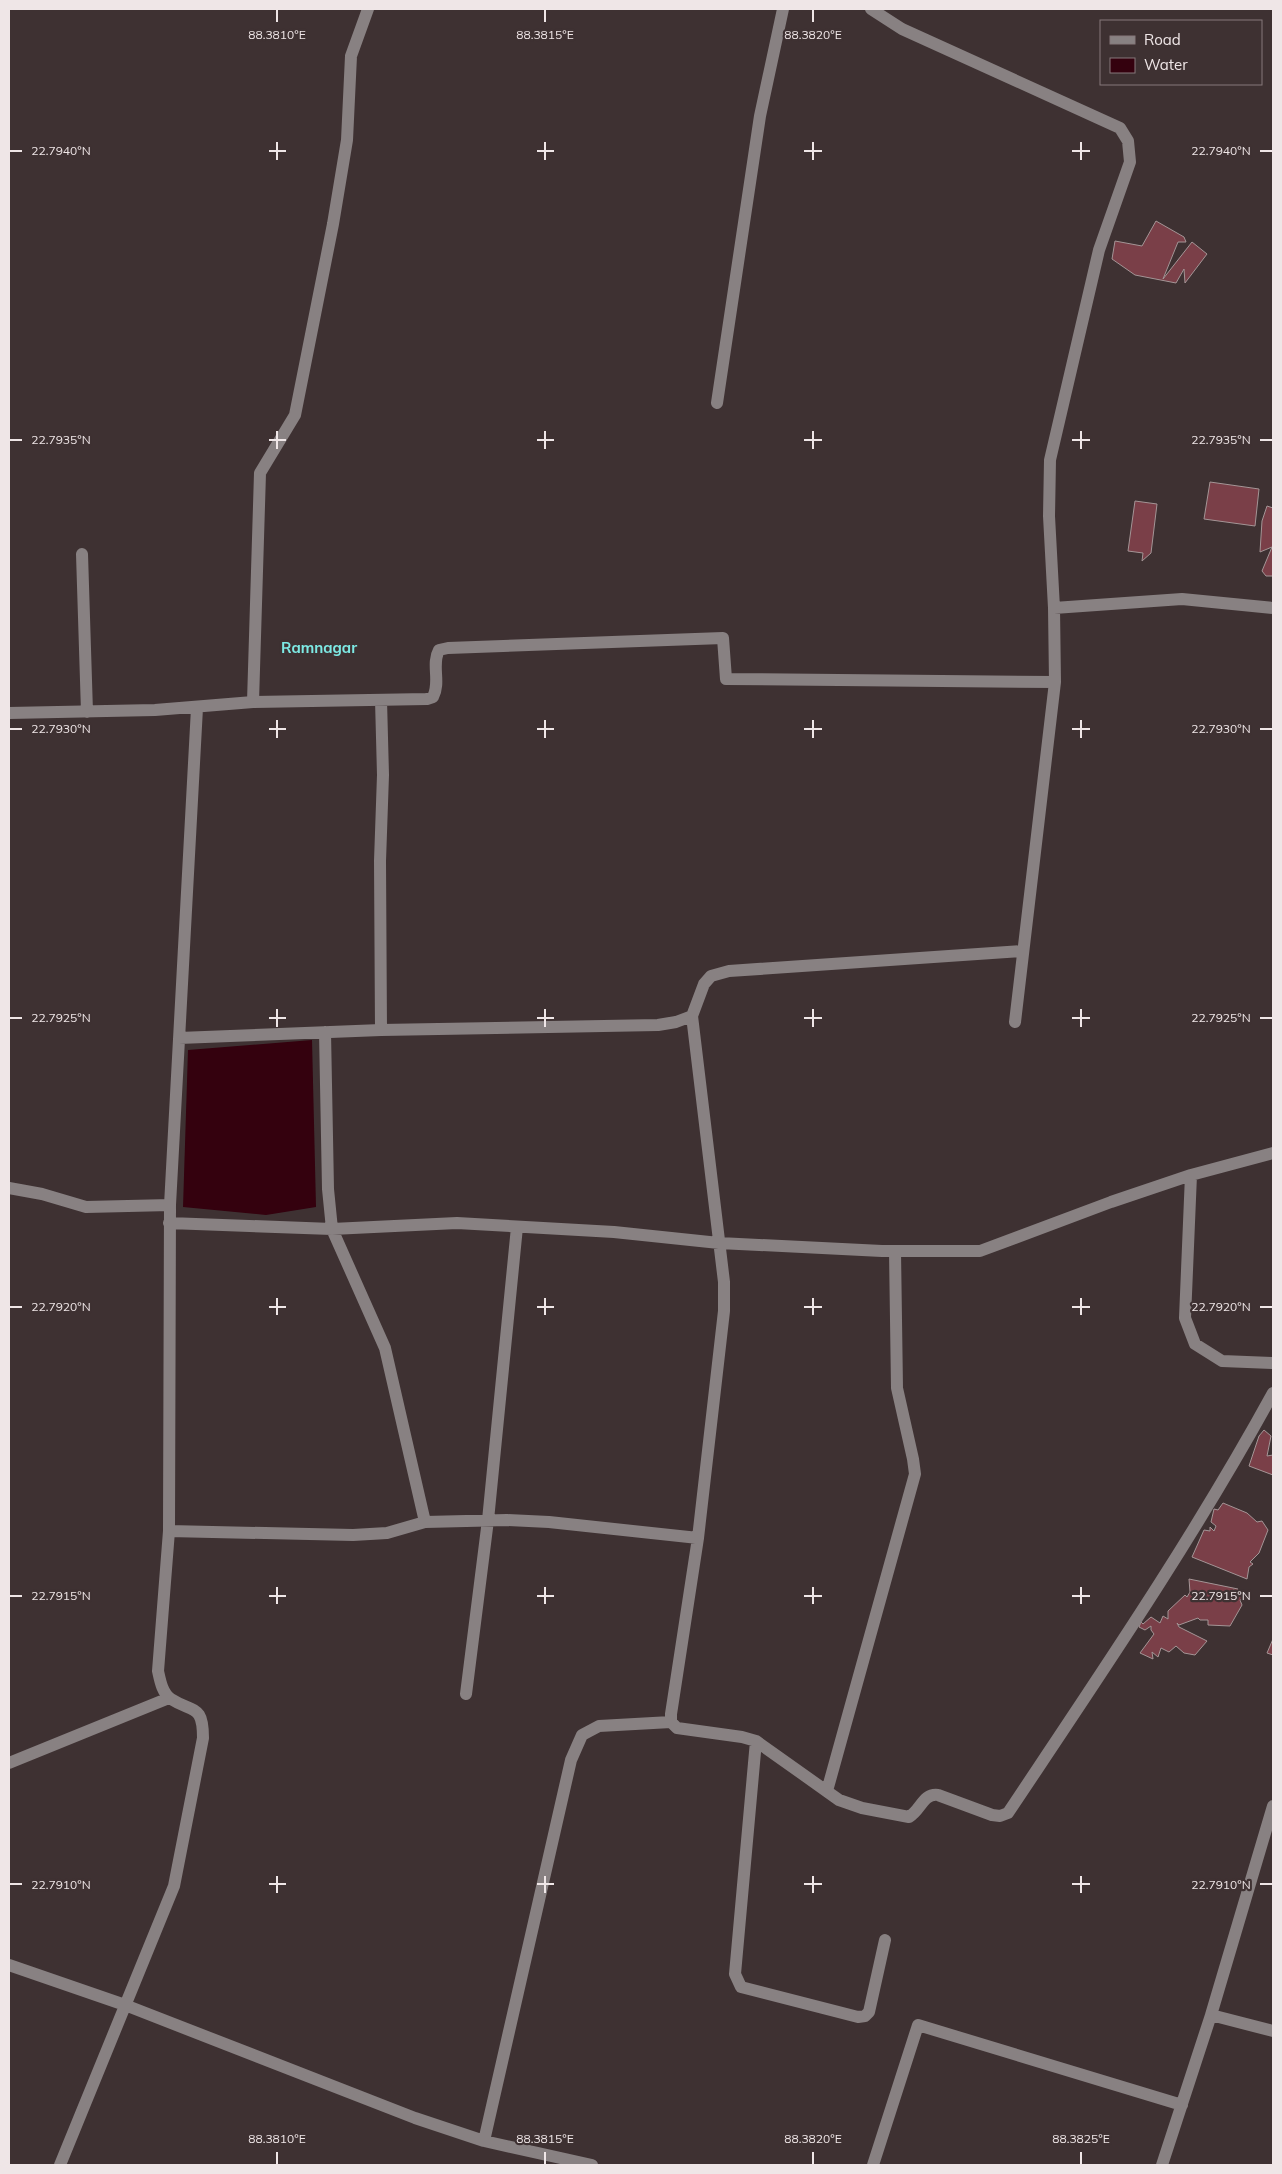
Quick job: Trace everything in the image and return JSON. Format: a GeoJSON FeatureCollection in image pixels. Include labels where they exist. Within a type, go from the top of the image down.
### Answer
{"type":"FeatureCollection","features":[{"type":"Feature","properties":{"kind":"street"},"geometry":{"type":"LineString","coordinates":[[253,702],[260,473],[295,415],[333,224],[347,140],[351,56],[368,9]]}},
{"type":"Feature","properties":{"kind":"street"},"geometry":{"type":"LineString","coordinates":[[717,403],[760,116],[783,9]]}},
{"type":"Feature","properties":{"kind":"street"},"geometry":{"type":"LineString","coordinates":[[871,9],[902,29],[1120,128],[1128,141],[1130,162],[1099,250],[1050,460],[1049,516],[1054,608],[1055,682],[1014,1022]]}},
{"type":"Feature","properties":{"kind":"street"},"geometry":{"type":"LineString","coordinates":[[82,554],[87,712]]}},
{"type":"Feature","properties":{"kind":"street"},"geometry":{"type":"LineString","coordinates":[[1054,608],[1182,600],[1273,608]]}},
{"type":"Feature","properties":{"kind":"street"},"geometry":{"type":"LineString","coordinates":[[9,713],[197,708],[253,702],[427,699],[433,696],[437,690],[436,656],[439,650],[448,648],[723,638],[726,679],[1055,682]]}},
{"type":"Feature","properties":{"kind":"street"},"geometry":{"type":"LineString","coordinates":[[381,700],[384,774],[380,861],[381,1030]]}},
{"type":"Feature","properties":{"kind":"street"},"geometry":{"type":"LineString","coordinates":[[60,2165],[174,1886],[203,1738],[201,1717],[193,1709],[169,1698],[160,1683],[158,1671],[169,1531],[169,1224],[197,708]]}},
{"type":"Feature","properties":{"kind":"street"},"geometry":{"type":"LineString","coordinates":[[671,1722],[698,1538],[724,1311],[724,1282],[692,1016],[704,984],[711,976],[729,971],[1023,951]]}},
{"type":"Feature","properties":{"kind":"street"},"geometry":{"type":"LineString","coordinates":[[179,1038],[381,1030],[658,1025],[676,1022],[692,1016]]}},
{"type":"Feature","properties":{"kind":"street"},"geometry":{"type":"LineString","coordinates":[[325,1032],[328,1189],[332,1229],[385,1348],[425,1522]]}},
{"type":"Feature","properties":{"kind":"street"},"geometry":{"type":"LineString","coordinates":[[169,1224],[332,1229],[457,1224],[614,1232],[719,1242],[895,1251],[980,1251],[1191,1175],[1273,1153]]}},
{"type":"Feature","properties":{"kind":"street"},"geometry":{"type":"LineString","coordinates":[[1191,1175],[1186,1318],[1194,1344],[1222,1361],[1273,1363]]}},
{"type":"Feature","properties":{"kind":"street"},"geometry":{"type":"LineString","coordinates":[[9,1188],[42,1194],[86,1207],[170,1205]]}},
{"type":"Feature","properties":{"kind":"street"},"geometry":{"type":"LineString","coordinates":[[466,1694],[488,1520],[517,1227]]}},
{"type":"Feature","properties":{"kind":"street"},"geometry":{"type":"LineString","coordinates":[[826,1791],[915,1474],[897,1388],[895,1251]]}},
{"type":"Feature","properties":{"kind":"street"},"geometry":{"type":"LineString","coordinates":[[484,2141],[571,1760],[582,1735],[599,1726],[671,1722],[677,1728],[742,1736],[756,1741],[839,1800],[848,1804],[909,1817],[916,1813],[926,1798],[932,1794],[992,1815],[1000,1816],[1008,1813],[1137,1622],[1228,1474],[1273,1394]]}},
{"type":"Feature","properties":{"kind":"street"},"geometry":{"type":"LineString","coordinates":[[169,1531],[353,1536],[387,1533],[425,1522],[488,1520],[549,1522],[698,1538]]}},
{"type":"Feature","properties":{"kind":"street"},"geometry":{"type":"LineString","coordinates":[[9,1763],[169,1698]]}},
{"type":"Feature","properties":{"kind":"street"},"geometry":{"type":"LineString","coordinates":[[756,1741],[736,1974],[741,1987],[858,2017],[864,2016],[869,2012],[886,1940]]}},
{"type":"Feature","properties":{"kind":"street"},"geometry":{"type":"LineString","coordinates":[[1162,2165],[1211,2015],[1273,1806]]}},
{"type":"Feature","properties":{"kind":"street"},"geometry":{"type":"LineString","coordinates":[[9,1965],[125,2005],[415,2118],[484,2141],[592,2165]]}},
{"type":"Feature","properties":{"kind":"street"},"geometry":{"type":"LineString","coordinates":[[1211,2015],[1273,2031]]}},
{"type":"Feature","properties":{"kind":"street"},"geometry":{"type":"LineString","coordinates":[[873,2165],[918,2025],[1182,2105]]}},
{"type":"Feature","properties":{"kind":"water"},"geometry":{"type":"Polygon","coordinates":[[[312,1040],[316,1207],[266,1215],[183,1207],[188,1050],[312,1040]]]}},
{"type":"Feature","properties":{"kind":"building"},"geometry":{"type":"Polygon","coordinates":[[[1156,221],[1184,237],[1186,242],[1178,242],[1163,279],[1192,242],[1207,254],[1185,283],[1184,269],[1176,283],[1135,275],[1112,259],[1115,241],[1142,246],[1156,221]]]}},
{"type":"Feature","properties":{"kind":"building"},"geometry":{"type":"Polygon","coordinates":[[[1210,482],[1259,489],[1255,526],[1204,519],[1210,482]]]}},
{"type":"Feature","properties":{"kind":"building"},"geometry":{"type":"Polygon","coordinates":[[[1135,501],[1157,504],[1151,553],[1142,561],[1143,553],[1128,551],[1135,501]]]}},
{"type":"Feature","properties":{"kind":"building"},"geometry":{"type":"Polygon","coordinates":[[[1267,506],[1273,508],[1273,576],[1266,576],[1262,571],[1272,547],[1260,552],[1262,521],[1267,506]]]}},
{"type":"Feature","properties":{"kind":"building"},"geometry":{"type":"Polygon","coordinates":[[[1264,1430],[1271,1436],[1267,1456],[1273,1455],[1273,1475],[1249,1466],[1259,1436],[1264,1430]]]}},
{"type":"Feature","properties":{"kind":"building"},"geometry":{"type":"Polygon","coordinates":[[[1223,1503],[1247,1513],[1257,1522],[1262,1521],[1268,1530],[1259,1553],[1250,1562],[1253,1564],[1249,1567],[1247,1579],[1192,1557],[1204,1530],[1210,1531],[1210,1527],[1214,1531],[1216,1526],[1211,1522],[1214,1509],[1218,1510],[1223,1503]]]}},
{"type":"Feature","properties":{"kind":"building"},"geometry":{"type":"Polygon","coordinates":[[[1189,1579],[1238,1589],[1237,1591],[1233,1590],[1232,1597],[1238,1591],[1243,1598],[1240,1600],[1242,1605],[1230,1626],[1208,1625],[1208,1620],[1200,1620],[1198,1618],[1179,1625],[1177,1623],[1179,1627],[1207,1641],[1195,1655],[1184,1653],[1176,1646],[1169,1652],[1161,1648],[1158,1657],[1152,1652],[1153,1659],[1140,1653],[1154,1634],[1151,1626],[1145,1630],[1139,1627],[1141,1622],[1143,1624],[1151,1617],[1160,1623],[1163,1616],[1168,1619],[1168,1611],[1185,1595],[1187,1597],[1190,1592],[1189,1579]]]}},
{"type":"Feature","properties":{"kind":"building"},"geometry":{"type":"Polygon","coordinates":[[[1273,1639],[1273,1655],[1267,1653],[1273,1639]]]}},
{"type":"Feature","properties":{"kind":"district","name":"Ramnagar"},"geometry":{"type":"Point","coordinates":[319,647]}}]}
